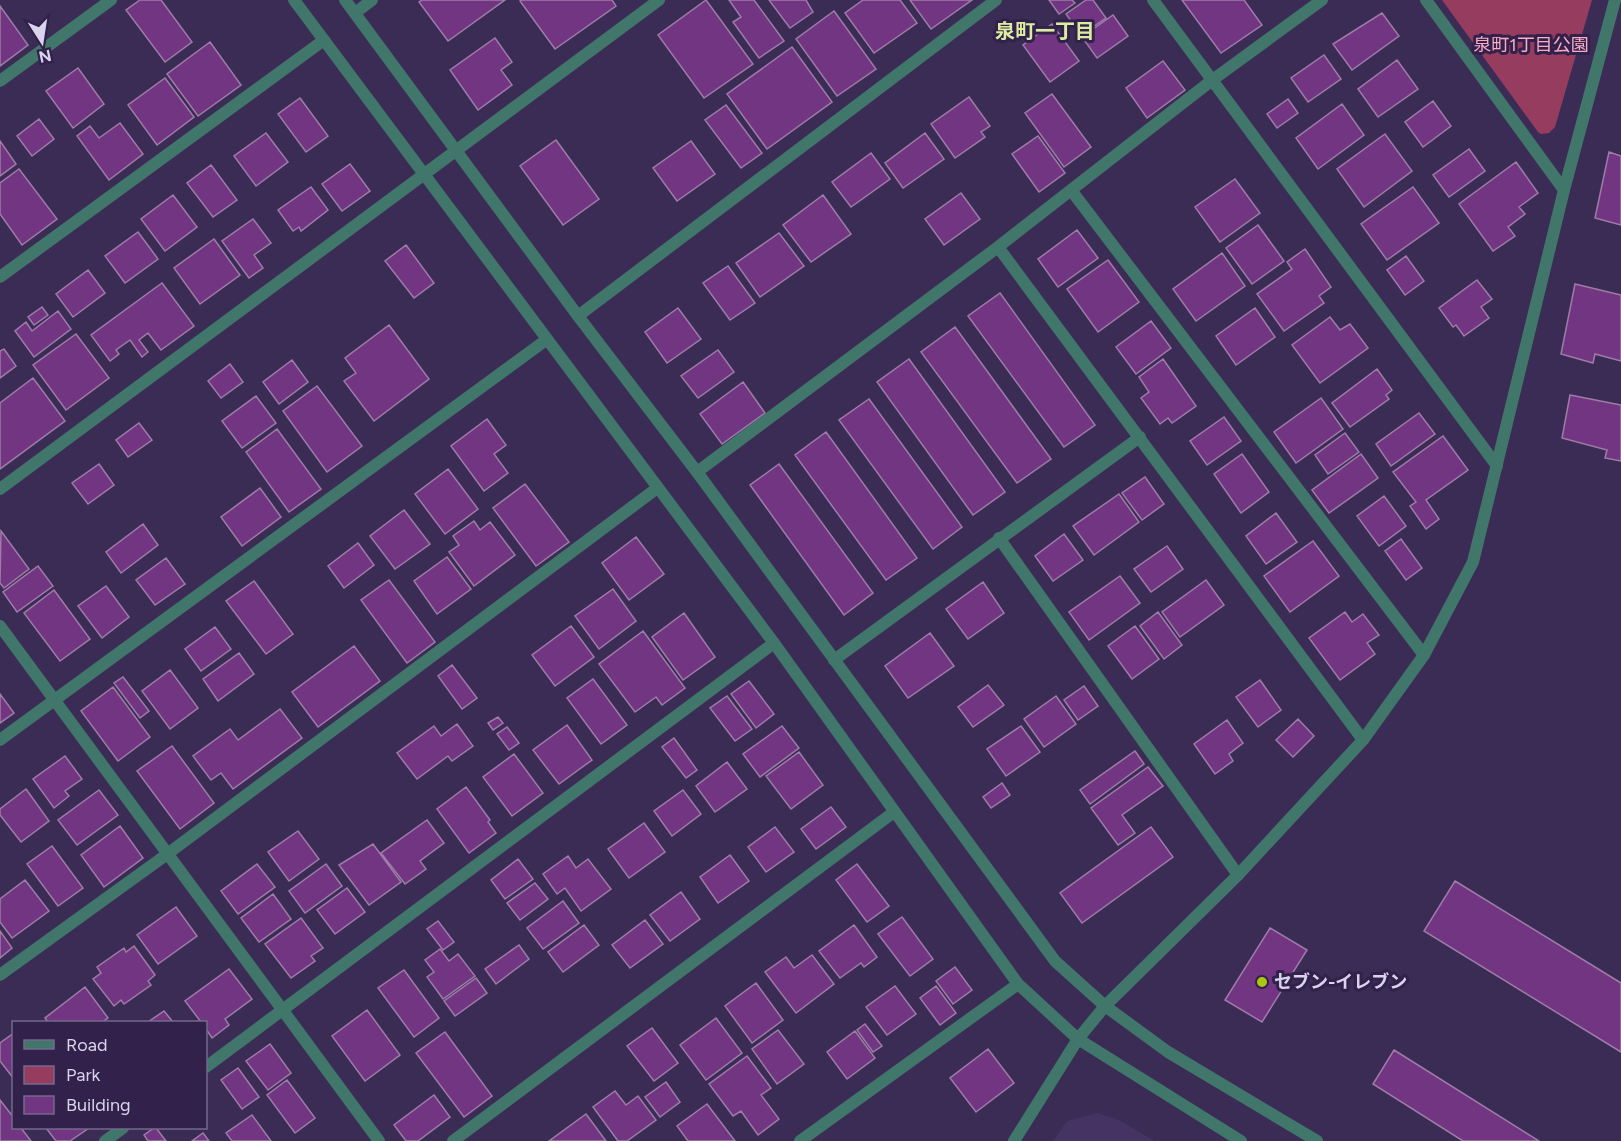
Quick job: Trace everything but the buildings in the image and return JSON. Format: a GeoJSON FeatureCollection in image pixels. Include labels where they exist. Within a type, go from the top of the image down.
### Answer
{"type":"FeatureCollection","features":[{"type":"Feature","properties":{"kind":"street"},"geometry":{"type":"LineString","coordinates":[[0,81],[111,0]]}},
{"type":"Feature","properties":{"kind":"street"},"geometry":{"type":"LineString","coordinates":[[294,0],[656,489],[774,643],[1018,984],[1078,1040],[1241,1141]]}},
{"type":"Feature","properties":{"kind":"street"},"geometry":{"type":"LineString","coordinates":[[345,0],[458,150],[578,316],[697,472],[1055,961],[1105,1006],[1168,1052],[1317,1141]]}},
{"type":"Feature","properties":{"kind":"street"},"geometry":{"type":"LineString","coordinates":[[355,12],[372,0]]}},
{"type":"Feature","properties":{"kind":"street"},"geometry":{"type":"LineString","coordinates":[[0,489],[659,0]]}},
{"type":"Feature","properties":{"kind":"street"},"geometry":{"type":"LineString","coordinates":[[578,316],[996,0]]}},
{"type":"Feature","properties":{"kind":"street"},"geometry":{"type":"LineString","coordinates":[[1153,0],[1497,466]]}},
{"type":"Feature","properties":{"kind":"street"},"geometry":{"type":"LineString","coordinates":[[697,472],[998,247],[1211,81],[1322,0]]}},
{"type":"Feature","properties":{"kind":"street"},"geometry":{"type":"LineString","coordinates":[[1426,0],[1564,190]]}},
{"type":"Feature","properties":{"kind":"street"},"geometry":{"type":"LineString","coordinates":[[1014,1141],[1078,1040],[1105,1006],[1238,875],[1363,740],[1424,655],[1473,562],[1564,190],[1615,0]]}},
{"type":"Feature","properties":{"kind":"street"},"geometry":{"type":"LineString","coordinates":[[0,277],[324,40]]}},
{"type":"Feature","properties":{"kind":"street"},"geometry":{"type":"LineString","coordinates":[[1071,190],[1424,655]]}},
{"type":"Feature","properties":{"kind":"street"},"geometry":{"type":"LineString","coordinates":[[998,247],[1363,740]]}},
{"type":"Feature","properties":{"kind":"street"},"geometry":{"type":"LineString","coordinates":[[0,740],[546,340]]}},
{"type":"Feature","properties":{"kind":"street"},"geometry":{"type":"LineString","coordinates":[[834,660],[1140,437]]}},
{"type":"Feature","properties":{"kind":"street"},"geometry":{"type":"LineString","coordinates":[[0,975],[166,855],[656,489]]}},
{"type":"Feature","properties":{"kind":"street"},"geometry":{"type":"LineString","coordinates":[[999,538],[1238,875]]}},
{"type":"Feature","properties":{"kind":"street"},"geometry":{"type":"LineString","coordinates":[[0,626],[166,855],[379,1141]]}},
{"type":"Feature","properties":{"kind":"street"},"geometry":{"type":"LineString","coordinates":[[207,1066],[774,643]]}},
{"type":"Feature","properties":{"kind":"street"},"geometry":{"type":"LineString","coordinates":[[453,1141],[894,812]]}},
{"type":"Feature","properties":{"kind":"street"},"geometry":{"type":"LineString","coordinates":[[800,1141],[1018,984]]}},
{"type":"Feature","properties":{"kind":"street"},"geometry":{"type":"LineString","coordinates":[[105,1141],[122,1129]]}},
{"type":"Feature","properties":{"kind":"shaded area"},"geometry":{"type":"Polygon","coordinates":[[[1097,1113],[1119,1120],[1154,1141],[1053,1141],[1067,1121],[1097,1113]]]}},
{"type":"Feature","properties":{"kind":"green space","name":"泉町1丁目公園"},"geometry":{"type":"Polygon","coordinates":[[[1442,0],[1592,0],[1555,127],[1549,133],[1538,132],[1442,0]]]}},
{"type":"Feature","properties":{"kind":"place","name":"セブン-イレブン"},"geometry":{"type":"Point","coordinates":[1262,982]}},
{"type":"Feature","properties":{"kind":"district","name":"泉町一丁目"},"geometry":{"type":"Point","coordinates":[1045,31]}}]}
